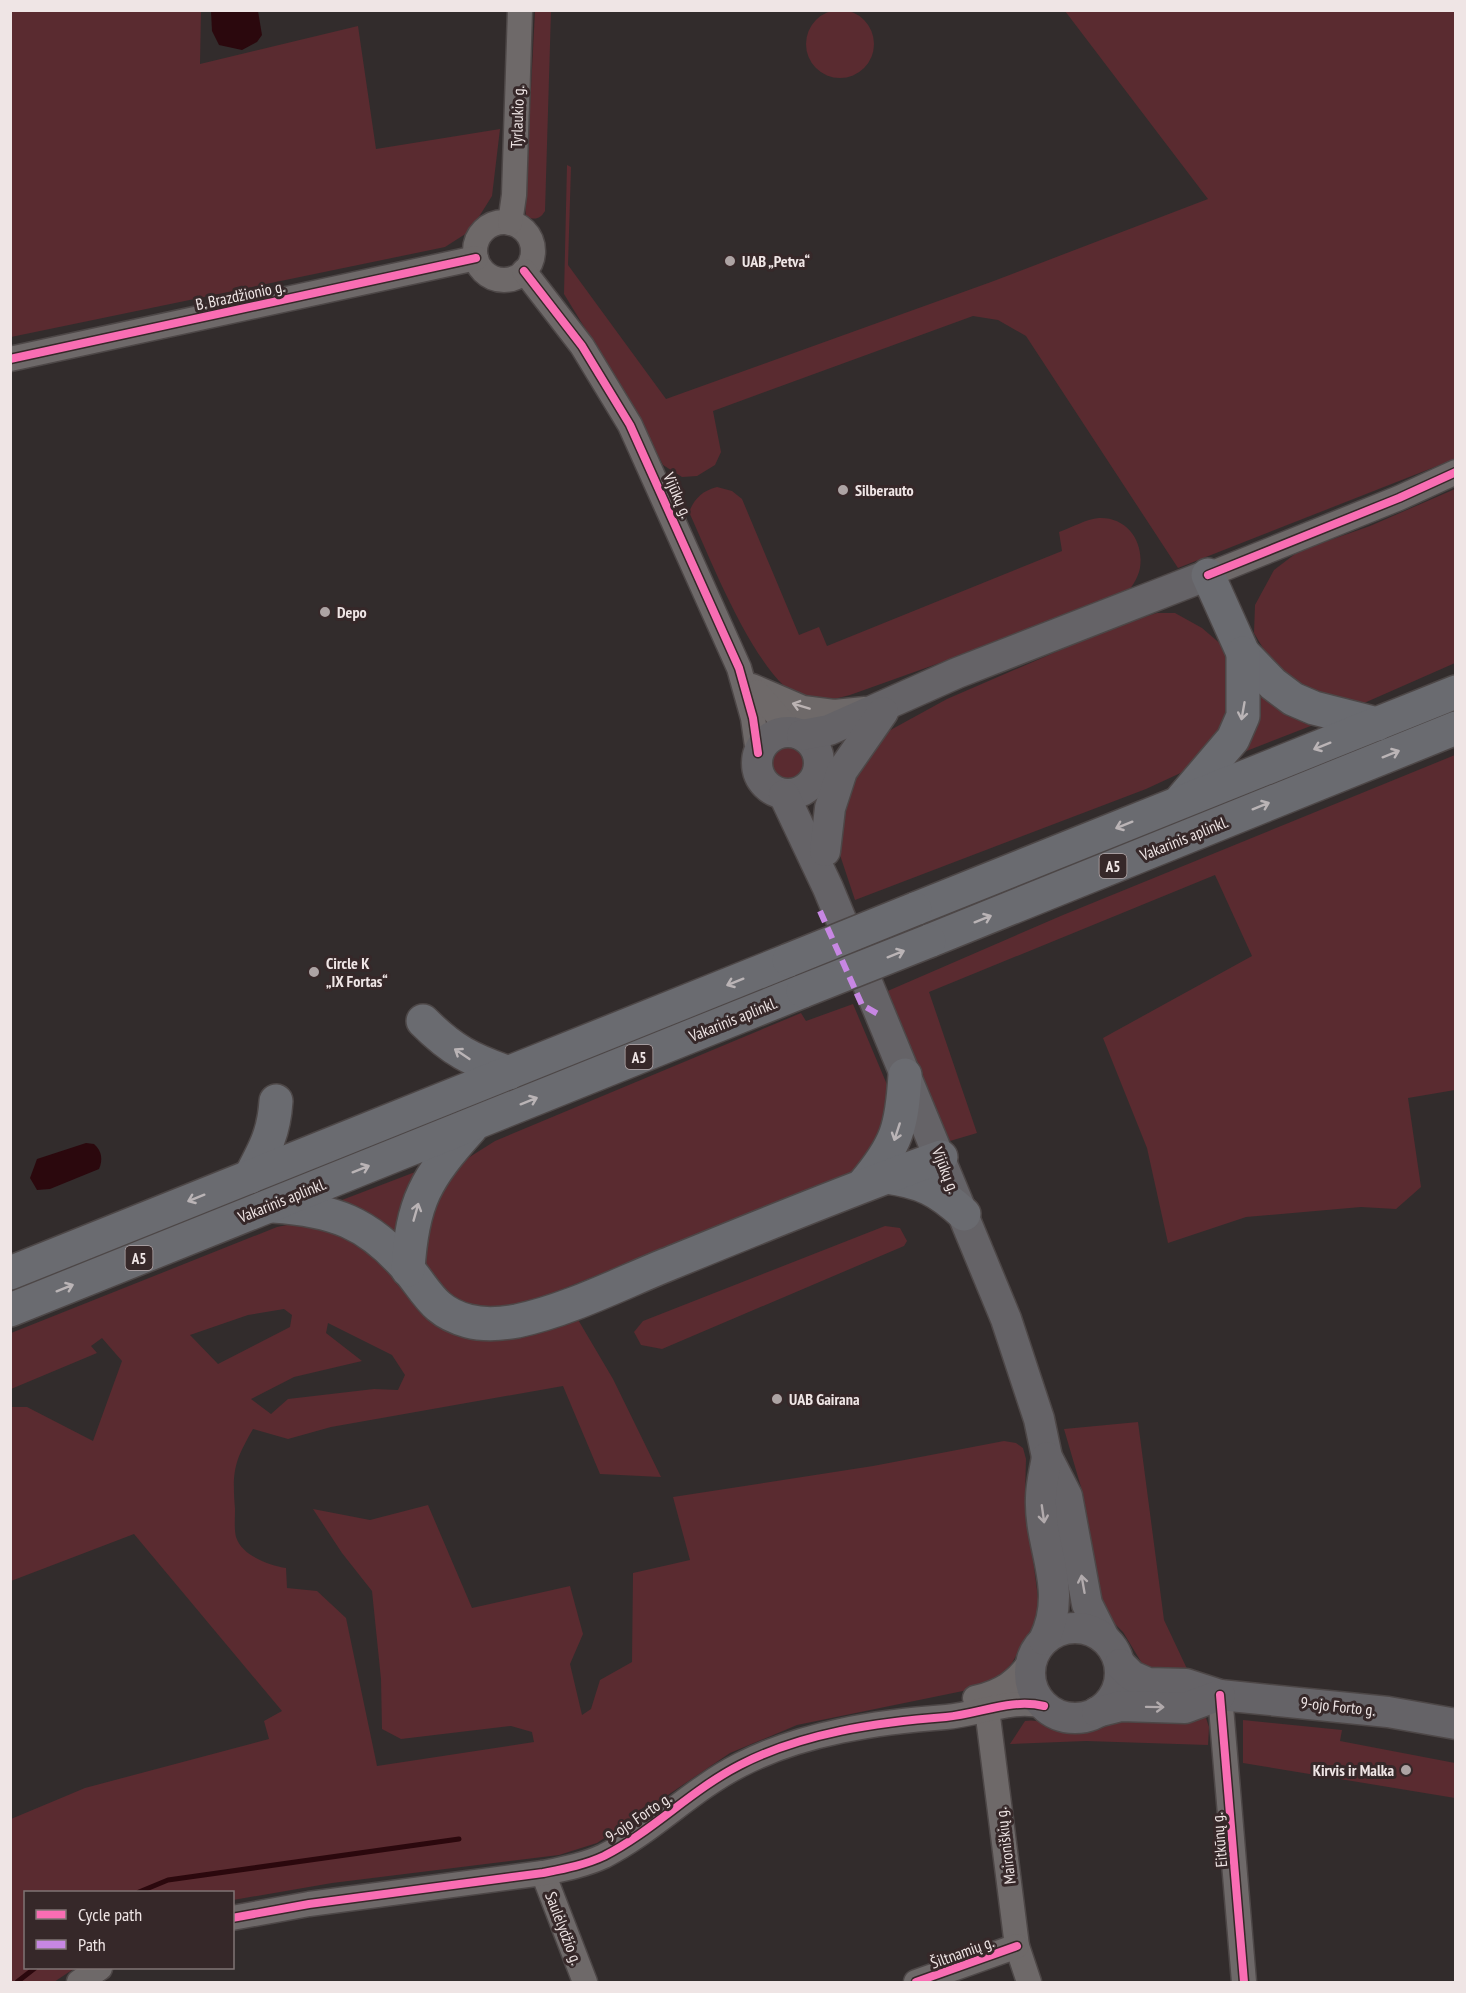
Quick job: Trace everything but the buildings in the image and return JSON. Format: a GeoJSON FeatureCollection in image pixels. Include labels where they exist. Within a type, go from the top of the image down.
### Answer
{"type":"FeatureCollection","features":[{"type":"Feature","properties":{"kind":"highway"},"geometry":{"type":"LineString","coordinates":[[1208,575],[1243,653],[1273,684],[1293,699],[1314,708],[1377,724]]}},
{"type":"Feature","properties":{"kind":"highway"},"geometry":{"type":"LineString","coordinates":[[1178,804],[1233,739],[1243,716],[1245,691],[1243,653]]}},
{"type":"Feature","properties":{"kind":"highway","name":"Vakarinis aplinkl."},"geometry":{"type":"LineString","coordinates":[[18,1268],[250,1177],[1455,692]]}},
{"type":"Feature","properties":{"kind":"highway","name":"Vakarinis aplinkl."},"geometry":{"type":"LineString","coordinates":[[10,1310],[1455,728]]}},
{"type":"Feature","properties":{"kind":"highway"},"geometry":{"type":"LineString","coordinates":[[423,1021],[443,1041],[470,1059],[509,1073]]}},
{"type":"Feature","properties":{"kind":"highway"},"geometry":{"type":"LineString","coordinates":[[875,1181],[897,1136],[903,1109],[905,1075]]}},
{"type":"Feature","properties":{"kind":"highway"},"geometry":{"type":"LineString","coordinates":[[250,1177],[267,1146],[274,1126],[276,1101]]}},
{"type":"Feature","properties":{"kind":"highway"},"geometry":{"type":"LineString","coordinates":[[408,1270],[411,1232],[420,1197],[446,1155],[475,1123]]}},
{"type":"Feature","properties":{"kind":"highway"},"geometry":{"type":"LineString","coordinates":[[268,1206],[324,1211],[341,1216],[375,1237],[408,1270],[425,1294],[453,1316],[490,1324],[515,1321],[576,1302],[875,1181],[941,1157]]}},
{"type":"Feature","properties":{"kind":"highway"},"geometry":{"type":"LineString","coordinates":[[875,1181],[911,1180],[929,1187],[964,1214]]}},
{"type":"Feature","properties":{"kind":"main road"},"geometry":{"type":"LineString","coordinates":[[886,707],[838,747],[803,791],[784,795],[773,791],[758,775],[758,753],[771,736],[830,730],[886,707],[957,673],[1208,575]]}},
{"type":"Feature","properties":{"kind":"main road"},"geometry":{"type":"LineString","coordinates":[[825,851],[830,808],[842,771],[886,707]]}},
{"type":"Feature","properties":{"kind":"main road"},"geometry":{"type":"LineString","coordinates":[[797,734],[816,749],[818,773]]}},
{"type":"Feature","properties":{"kind":"main road","name":"Vijūkų g."},"geometry":{"type":"LineString","coordinates":[[818,773],[814,809],[825,851],[828,888]]}},
{"type":"Feature","properties":{"kind":"main road","name":"Vijūkų g."},"geometry":{"type":"LineString","coordinates":[[784,795],[828,888],[941,1157],[1024,1371],[1047,1456],[1067,1496],[1086,1604],[1104,1638]]}},
{"type":"Feature","properties":{"kind":"main road","name":"Vijūkų g."},"geometry":{"type":"LineString","coordinates":[[1038,1649],[1052,1624],[1056,1604],[1041,1499],[1047,1456]]}},
{"type":"Feature","properties":{"kind":"main road"},"geometry":{"type":"LineString","coordinates":[[1067,1628],[1080,1628],[1104,1638],[1117,1654],[1120,1664],[1120,1679],[1116,1692],[1108,1704],[1084,1717],[1070,1718],[1056,1714],[1044,1706],[1032,1684],[1038,1649],[1067,1628]]}},
{"type":"Feature","properties":{"kind":"main road","name":"9-ojo Forto g."},"geometry":{"type":"LineString","coordinates":[[1120,1664],[1132,1676],[1148,1683],[1186,1684],[1220,1695],[1388,1712],[1455,1724]]}},
{"type":"Feature","properties":{"kind":"main road","name":"9-ojo Forto g."},"geometry":{"type":"LineString","coordinates":[[1097,1712],[1121,1707],[1185,1708],[1220,1695]]}},
{"type":"Feature","properties":{"kind":"street","name":"Tyrlaukio g."},"geometry":{"type":"LineString","coordinates":[[510,223],[514,195],[520,10]]}},
{"type":"Feature","properties":{"kind":"street"},"geometry":{"type":"LineString","coordinates":[[510,223],[518,226],[530,239],[533,250],[531,261],[524,271],[506,279],[496,278],[480,267],[475,248],[483,231],[491,225],[510,223]]}},
{"type":"Feature","properties":{"kind":"street","name":"B. Brazdžionio g."},"geometry":{"type":"LineString","coordinates":[[10,359],[476,258]]}},
{"type":"Feature","properties":{"kind":"street","name":"Vijūkų g."},"geometry":{"type":"LineString","coordinates":[[524,271],[582,346],[630,425],[746,677],[758,753]]}},
{"type":"Feature","properties":{"kind":"street"},"geometry":{"type":"LineString","coordinates":[[1208,575],[1399,498],[1455,472]]}},
{"type":"Feature","properties":{"kind":"street"},"geometry":{"type":"LineString","coordinates":[[746,677],[803,708],[834,712],[886,707]]}},
{"type":"Feature","properties":{"kind":"street","name":"Vijūkų g."},"geometry":{"type":"LineString","coordinates":[[746,677],[797,734]]}},
{"type":"Feature","properties":{"kind":"street","name":"9-ojo Forto g."},"geometry":{"type":"LineString","coordinates":[[234,1918],[309,1905],[543,1873],[602,1857],[629,1842],[739,1766],[765,1754],[802,1741],[922,1717],[947,1717],[990,1701],[1012,1683],[1038,1649]]}},
{"type":"Feature","properties":{"kind":"street","name":"Eitkūnų g."},"geometry":{"type":"LineString","coordinates":[[1220,1695],[1244,1983]]}},
{"type":"Feature","properties":{"kind":"street","name":"9-ojo Forto g."},"geometry":{"type":"LineString","coordinates":[[990,1701],[1044,1706]]}},
{"type":"Feature","properties":{"kind":"street","name":"Maironiškių g."},"geometry":{"type":"LineString","coordinates":[[990,1701],[1017,1946],[1029,1983]]}},
{"type":"Feature","properties":{"kind":"street","name":"Saulėlydžio g."},"geometry":{"type":"LineString","coordinates":[[543,1873],[585,1983]]}},
{"type":"Feature","properties":{"kind":"street","name":"Šiltnamių g."},"geometry":{"type":"LineString","coordinates":[[916,1983],[1017,1946]]}},
{"type":"Feature","properties":{"kind":"street"},"geometry":{"type":"LineString","coordinates":[[79,1983],[99,1969]]}},
{"type":"Feature","properties":{"kind":"shaded area"},"geometry":{"type":"Polygon","coordinates":[[[11,10],[201,11],[200,64],[358,26],[376,149],[500,129],[492,196],[470,231],[445,247],[11,337],[11,10]]]}},
{"type":"Feature","properties":{"kind":"shaded area"},"geometry":{"type":"Polygon","coordinates":[[[833,10],[847,10],[859,15],[869,25],[874,44],[869,63],[859,73],[847,78],[833,78],[821,73],[811,63],[806,51],[806,37],[811,25],[821,15],[833,10]]]}},
{"type":"Feature","properties":{"kind":"shaded area"},"geometry":{"type":"Polygon","coordinates":[[[211,11],[258,11],[262,35],[257,42],[242,50],[219,45],[212,31],[211,11]]]}},
{"type":"Feature","properties":{"kind":"shaded area"},"geometry":{"type":"Polygon","coordinates":[[[535,11],[551,11],[545,211],[535,219],[526,217],[525,204],[535,11]]]}},
{"type":"Feature","properties":{"kind":"shaded area"},"geometry":{"type":"Polygon","coordinates":[[[1065,11],[1455,11],[1455,459],[1178,568],[1026,336],[998,320],[973,316],[713,411],[721,452],[715,465],[697,476],[682,477],[663,465],[638,415],[564,294],[567,165],[571,167],[568,265],[666,399],[991,282],[1208,199],[1065,11]]]}},
{"type":"Feature","properties":{"kind":"shaded area"},"geometry":{"type":"Polygon","coordinates":[[[717,487],[732,491],[742,499],[799,635],[819,627],[827,646],[1062,551],[1059,532],[1094,519],[1109,519],[1118,522],[1132,532],[1141,558],[1140,568],[1136,580],[1124,597],[850,695],[817,701],[805,699],[788,689],[770,670],[753,645],[722,587],[689,512],[700,496],[717,487]]]}},
{"type":"Feature","properties":{"kind":"shaded area"},"geometry":{"type":"Polygon","coordinates":[[[1455,489],[1455,663],[1355,707],[1305,692],[1273,665],[1254,633],[1255,605],[1274,570],[1299,551],[1370,526],[1455,489]]]}},
{"type":"Feature","properties":{"kind":"shaded area"},"geometry":{"type":"Polygon","coordinates":[[[1157,613],[1175,613],[1202,628],[1223,646],[1232,669],[1229,725],[1200,764],[1146,789],[855,900],[839,852],[844,788],[885,733],[947,699],[1118,625],[1157,613]]]}},
{"type":"Feature","properties":{"kind":"shaded area"},"geometry":{"type":"Polygon","coordinates":[[[1254,672],[1321,722],[1244,752],[1254,672]]]}},
{"type":"Feature","properties":{"kind":"shaded area"},"geometry":{"type":"Polygon","coordinates":[[[788,745],[801,750],[806,763],[801,776],[788,781],[775,776],[770,763],[775,750],[788,745]]]}},
{"type":"Feature","properties":{"kind":"shaded area"},"geometry":{"type":"Polygon","coordinates":[[[1455,755],[1455,1090],[1408,1098],[1421,1187],[1396,1209],[1361,1207],[1246,1217],[1168,1243],[1147,1148],[1103,1038],[1252,956],[1215,875],[929,992],[977,1133],[950,1141],[883,993],[1063,915],[1455,755]]]}},
{"type":"Feature","properties":{"kind":"shaded area"},"geometry":{"type":"Polygon","coordinates":[[[853,1004],[888,1087],[883,1128],[866,1158],[851,1174],[535,1300],[512,1305],[489,1308],[456,1300],[446,1293],[423,1262],[429,1198],[449,1170],[495,1141],[801,1013],[806,1021],[853,1004]]]}},
{"type":"Feature","properties":{"kind":"shaded area"},"geometry":{"type":"Polygon","coordinates":[[[86,1143],[94,1144],[99,1150],[101,1162],[99,1169],[50,1189],[37,1190],[30,1178],[37,1159],[86,1143]]]}},
{"type":"Feature","properties":{"kind":"shaded area"},"geometry":{"type":"Polygon","coordinates":[[[423,1169],[402,1237],[342,1200],[423,1169]]]}},
{"type":"Feature","properties":{"kind":"shaded area"},"geometry":{"type":"Polygon","coordinates":[[[312,1220],[366,1241],[416,1306],[577,1318],[613,1379],[661,1477],[600,1474],[563,1386],[331,1427],[288,1439],[253,1429],[242,1450],[234,1476],[236,1537],[239,1544],[250,1554],[264,1562],[286,1568],[287,1588],[317,1591],[346,1618],[377,1766],[534,1742],[532,1732],[511,1726],[401,1739],[382,1729],[381,1679],[372,1591],[342,1553],[313,1509],[370,1520],[428,1505],[472,1608],[570,1586],[583,1634],[570,1664],[582,1715],[591,1709],[600,1680],[632,1662],[633,1573],[690,1560],[673,1497],[873,1466],[1004,1441],[1016,1443],[1023,1448],[1026,1459],[1025,1496],[1039,1606],[1035,1622],[1012,1663],[999,1678],[963,1691],[797,1725],[730,1753],[597,1843],[559,1855],[332,1883],[234,1900],[234,1891],[24,1891],[24,1969],[74,1969],[54,1982],[11,1982],[11,1819],[85,1788],[269,1739],[264,1721],[282,1711],[134,1534],[11,1581],[11,1407],[27,1407],[93,1441],[122,1361],[102,1338],[91,1346],[97,1353],[11,1389],[11,1333],[277,1227],[312,1220]],[[284,1309],[248,1315],[190,1335],[218,1364],[290,1327],[292,1315],[284,1309]],[[328,1323],[326,1333],[362,1361],[294,1377],[251,1399],[271,1414],[288,1399],[374,1389],[398,1390],[405,1375],[392,1355],[328,1323]]]}},
{"type":"Feature","properties":{"kind":"shaded area"},"geometry":{"type":"Polygon","coordinates":[[[885,1226],[900,1228],[907,1241],[904,1246],[662,1349],[641,1345],[634,1332],[643,1321],[885,1226]]]}},
{"type":"Feature","properties":{"kind":"shaded area"},"geometry":{"type":"Polygon","coordinates":[[[1138,1422],[1164,1620],[1189,1673],[1155,1671],[1143,1665],[1123,1632],[1110,1619],[1102,1602],[1083,1494],[1064,1429],[1138,1422]]]}},
{"type":"Feature","properties":{"kind":"shaded area"},"geometry":{"type":"Polygon","coordinates":[[[1121,1717],[1206,1718],[1209,1727],[1208,1745],[1086,1741],[1010,1744],[1025,1721],[1079,1729],[1121,1717]]]}},
{"type":"Feature","properties":{"kind":"shaded area"},"geometry":{"type":"Polygon","coordinates":[[[1243,1720],[1342,1730],[1340,1741],[1455,1763],[1455,1798],[1243,1763],[1243,1720]]]}},
{"type":"Feature","properties":{"kind":"waterway"},"geometry":{"type":"LineString","coordinates":[[141,1891],[168,1880],[459,1839]]}},
{"type":"Feature","properties":{"kind":"waterway"},"geometry":{"type":"LineString","coordinates":[[17,1982],[34,1969]]}},
{"type":"Feature","properties":{"kind":"marked path"},"geometry":{"type":"LineString","coordinates":[[820,911],[862,1005],[880,1015]]}},
{"type":"Feature","properties":{"kind":"cycle path"},"geometry":{"type":"LineString","coordinates":[[10,359],[476,258]]}},
{"type":"Feature","properties":{"kind":"cycle path"},"geometry":{"type":"LineString","coordinates":[[524,271],[582,346],[630,425],[739,668],[753,718],[758,753]]}},
{"type":"Feature","properties":{"kind":"cycle path"},"geometry":{"type":"LineString","coordinates":[[1208,575],[1399,498],[1456,472]]}},
{"type":"Feature","properties":{"kind":"cycle path"},"geometry":{"type":"LineString","coordinates":[[1220,1695],[1244,1982]]}},
{"type":"Feature","properties":{"kind":"cycle path"},"geometry":{"type":"LineString","coordinates":[[234,1918],[309,1904],[543,1873],[574,1866],[597,1859],[622,1846],[722,1775],[764,1754],[789,1745],[814,1737],[867,1726],[959,1715],[1007,1705],[1044,1706]]}},
{"type":"Feature","properties":{"kind":"cycle path"},"geometry":{"type":"LineString","coordinates":[[916,1982],[1017,1946]]}},
{"type":"Feature","properties":{"kind":"place","name":"UAB „Petva“"},"geometry":{"type":"Point","coordinates":[730,261]}},
{"type":"Feature","properties":{"kind":"place","name":"Silberauto"},"geometry":{"type":"Point","coordinates":[843,490]}},
{"type":"Feature","properties":{"kind":"place","name":"Depo"},"geometry":{"type":"Point","coordinates":[325,612]}},
{"type":"Feature","properties":{"kind":"place","name":"Circle K „IX Fortas“"},"geometry":{"type":"Point","coordinates":[314,972]}},
{"type":"Feature","properties":{"kind":"place","name":"UAB Gairana"},"geometry":{"type":"Point","coordinates":[777,1399]}},
{"type":"Feature","properties":{"kind":"place","name":"Kirvis ir Malka"},"geometry":{"type":"Point","coordinates":[1406,1770]}}]}
